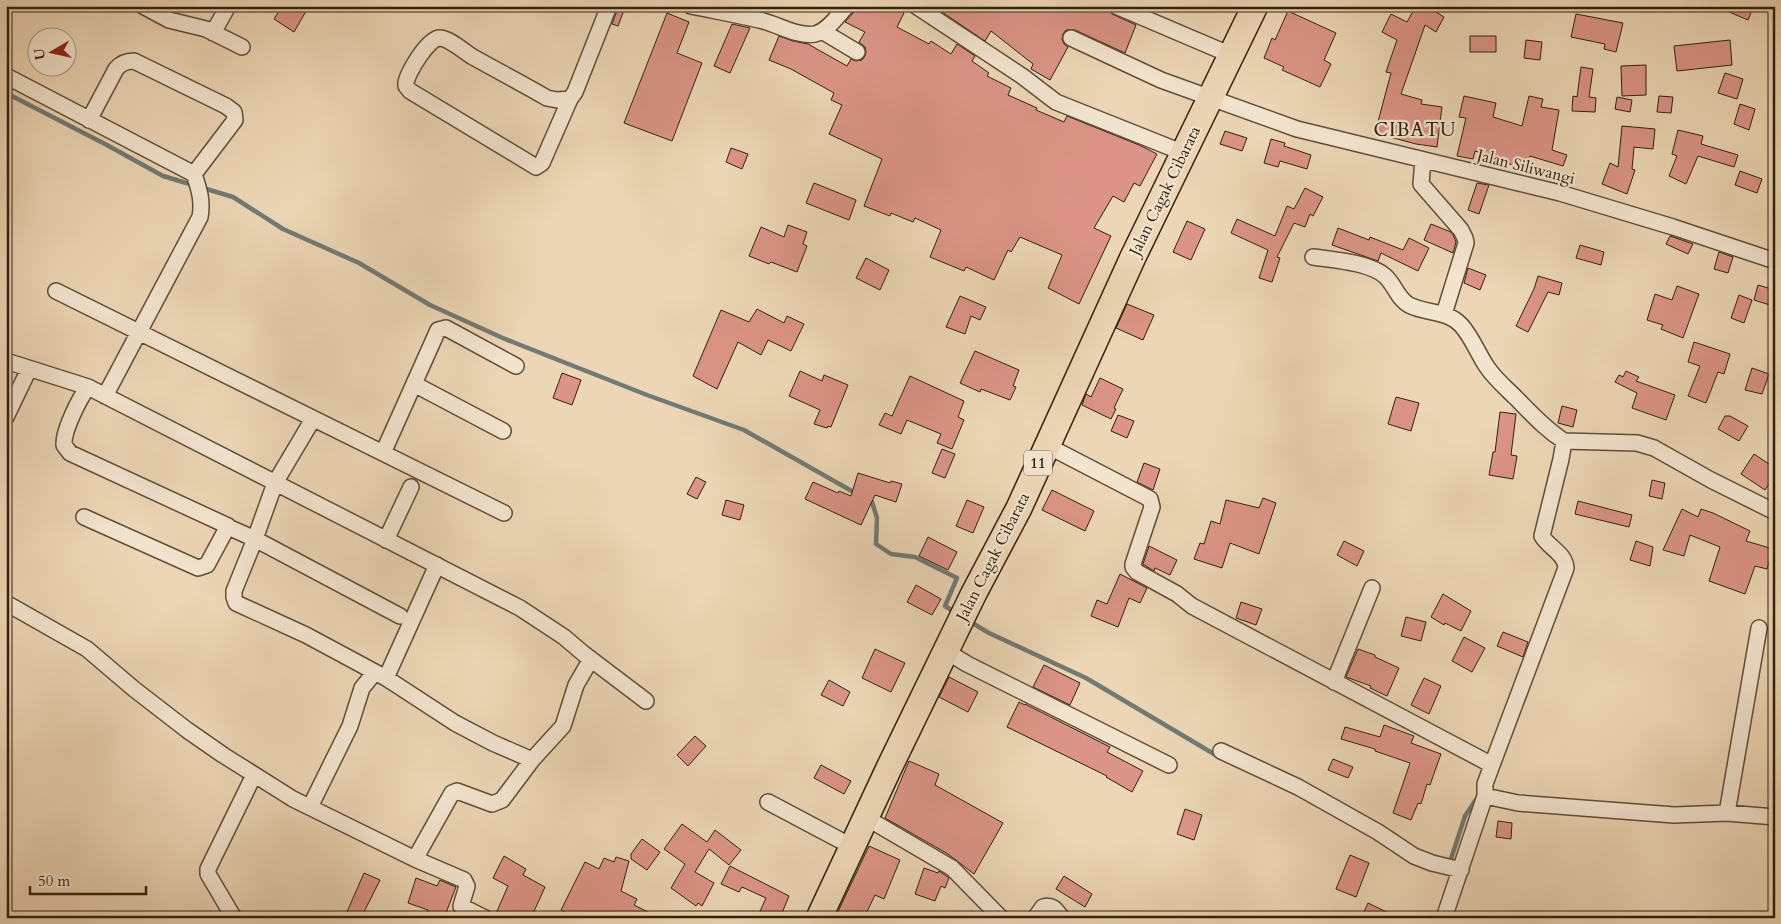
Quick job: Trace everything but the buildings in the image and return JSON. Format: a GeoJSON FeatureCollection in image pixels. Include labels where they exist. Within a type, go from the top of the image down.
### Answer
{"type":"FeatureCollection","features":[{"type":"Feature","properties":{"kind":"highway","name":"Jalan Cagak Cibarata"},"geometry":{"type":"LineString","coordinates":[[819,918],[865,816],[1019,508],[1046,445],[1126,273],[1255,6]]}},
{"type":"Feature","properties":{"kind":"street"},"geometry":{"type":"LineString","coordinates":[[143,6],[169,20],[213,33],[242,47]]}},
{"type":"Feature","properties":{"kind":"street"},"geometry":{"type":"LineString","coordinates":[[213,33],[228,6]]}},
{"type":"Feature","properties":{"kind":"street"},"geometry":{"type":"LineString","coordinates":[[570,99],[557,100],[547,98],[440,38],[430,42],[422,52],[406,82],[406,86],[410,91],[536,167],[542,163],[570,99],[575,92],[609,6]]}},
{"type":"Feature","properties":{"kind":"street"},"geometry":{"type":"LineString","coordinates":[[691,6],[763,21],[800,33],[814,34],[822,32],[847,6]]}},
{"type":"Feature","properties":{"kind":"street"},"geometry":{"type":"LineString","coordinates":[[916,6],[1022,76],[1056,102],[1184,153]]}},
{"type":"Feature","properties":{"kind":"street"},"geometry":{"type":"LineString","coordinates":[[1116,6],[1231,55]]}},
{"type":"Feature","properties":{"kind":"street"},"geometry":{"type":"LineString","coordinates":[[822,32],[857,52]]}},
{"type":"Feature","properties":{"kind":"street","name":"Jalan Siliwangi"},"geometry":{"type":"LineString","coordinates":[[1071,38],[1161,80],[1297,129],[1560,193],[1673,227],[1775,261]]}},
{"type":"Feature","properties":{"kind":"street"},"geometry":{"type":"LineString","coordinates":[[89,120],[116,69],[120,65],[134,60],[226,106],[234,112],[235,120],[194,174]]}},
{"type":"Feature","properties":{"kind":"street"},"geometry":{"type":"LineString","coordinates":[[6,76],[194,174],[201,198],[200,217],[104,396]]}},
{"type":"Feature","properties":{"kind":"street"},"geometry":{"type":"LineString","coordinates":[[1423,160],[1421,184],[1461,230],[1466,243],[1444,314]]}},
{"type":"Feature","properties":{"kind":"street"},"geometry":{"type":"LineString","coordinates":[[1312,257],[1360,265],[1378,271],[1389,280],[1403,301],[1411,306],[1444,314],[1460,324],[1467,332],[1492,374],[1549,432],[1564,440],[1636,443],[1654,448],[1711,480],[1775,512]]}},
{"type":"Feature","properties":{"kind":"street"},"geometry":{"type":"LineString","coordinates":[[56,291],[504,513]]}},
{"type":"Feature","properties":{"kind":"street"},"geometry":{"type":"LineString","coordinates":[[383,453],[435,334],[441,329],[446,328],[516,366]]}},
{"type":"Feature","properties":{"kind":"street"},"geometry":{"type":"LineString","coordinates":[[6,361],[88,387],[520,608],[564,637],[646,701]]}},
{"type":"Feature","properties":{"kind":"street"},"geometry":{"type":"LineString","coordinates":[[6,417],[30,369]]}},
{"type":"Feature","properties":{"kind":"street"},"geometry":{"type":"LineString","coordinates":[[414,384],[503,431]]}},
{"type":"Feature","properties":{"kind":"street"},"geometry":{"type":"LineString","coordinates":[[88,387],[64,435],[64,445],[70,453],[227,524],[228,527],[256,539],[400,616]]}},
{"type":"Feature","properties":{"kind":"street"},"geometry":{"type":"LineString","coordinates":[[314,419],[275,483],[256,539],[234,591],[236,603],[306,635],[380,675],[455,723],[493,743],[532,760]]}},
{"type":"Feature","properties":{"kind":"street"},"geometry":{"type":"LineString","coordinates":[[1444,918],[1485,796],[1485,784],[1566,568],[1563,558],[1542,536],[1564,440]]}},
{"type":"Feature","properties":{"kind":"street"},"geometry":{"type":"LineString","coordinates":[[1046,445],[1150,499],[1152,506],[1132,564],[1134,570],[1177,594],[1192,606],[1492,765]]}},
{"type":"Feature","properties":{"kind":"street"},"geometry":{"type":"LineString","coordinates":[[386,540],[411,487]]}},
{"type":"Feature","properties":{"kind":"street"},"geometry":{"type":"LineString","coordinates":[[84,517],[198,568],[207,566],[228,527]]}},
{"type":"Feature","properties":{"kind":"street"},"geometry":{"type":"LineString","coordinates":[[310,807],[350,726],[362,688],[380,675],[437,565]]}},
{"type":"Feature","properties":{"kind":"street"},"geometry":{"type":"LineString","coordinates":[[1334,682],[1372,588]]}},
{"type":"Feature","properties":{"kind":"street"},"geometry":{"type":"LineString","coordinates":[[6,603],[87,649],[187,730],[293,799],[415,859],[464,880],[467,886],[461,906],[485,918]]}},
{"type":"Feature","properties":{"kind":"street"},"geometry":{"type":"LineString","coordinates":[[1727,813],[1759,628]]}},
{"type":"Feature","properties":{"kind":"street"},"geometry":{"type":"LineString","coordinates":[[946,651],[1169,765]]}},
{"type":"Feature","properties":{"kind":"street"},"geometry":{"type":"LineString","coordinates":[[415,859],[452,793],[457,791],[492,804],[499,802],[532,760],[563,726],[576,685],[590,659]]}},
{"type":"Feature","properties":{"kind":"street"},"geometry":{"type":"LineString","coordinates":[[1221,751],[1298,787],[1378,832],[1414,856],[1432,863],[1461,870]]}},
{"type":"Feature","properties":{"kind":"street"},"geometry":{"type":"LineString","coordinates":[[234,918],[208,874],[208,869],[254,775]]}},
{"type":"Feature","properties":{"kind":"street"},"geometry":{"type":"LineString","coordinates":[[1485,796],[1518,803],[1674,815],[1727,813],[1775,817]]}},
{"type":"Feature","properties":{"kind":"street"},"geometry":{"type":"LineString","coordinates":[[768,802],[852,846]]}},
{"type":"Feature","properties":{"kind":"street"},"geometry":{"type":"LineString","coordinates":[[865,816],[952,868],[1001,918]]}},
{"type":"Feature","properties":{"kind":"street"},"geometry":{"type":"LineString","coordinates":[[1035,918],[1043,907],[1050,906],[1062,918]]}},
{"type":"Feature","properties":{"kind":"waterway"},"geometry":{"type":"LineString","coordinates":[[6,93],[163,176],[193,185]]}},
{"type":"Feature","properties":{"kind":"waterway"},"geometry":{"type":"LineString","coordinates":[[203,188],[233,197],[283,229],[359,263],[430,305],[505,339],[647,395],[744,430],[857,494]]}},
{"type":"Feature","properties":{"kind":"waterway"},"geometry":{"type":"LineString","coordinates":[[868,500],[872,502],[877,518],[876,544],[891,554],[915,557],[957,578],[945,606],[956,613]]}},
{"type":"Feature","properties":{"kind":"waterway"},"geometry":{"type":"LineString","coordinates":[[969,621],[989,633],[1086,678],[1219,757]]}},
{"type":"Feature","properties":{"kind":"waterway"},"geometry":{"type":"LineString","coordinates":[[1449,865],[1465,816],[1479,795]]}},
{"type":"Feature","properties":{"kind":"district","name":"CIBATU"},"geometry":{"type":"Point","coordinates":[1415,130]}}]}
